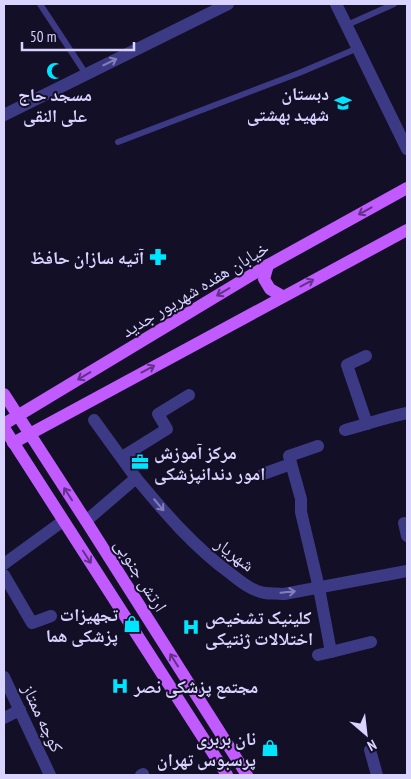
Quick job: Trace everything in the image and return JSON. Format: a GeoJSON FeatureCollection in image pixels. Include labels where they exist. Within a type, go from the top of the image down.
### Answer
{"type":"FeatureCollection","features":[{"type":"Feature","properties":{"kind":"main road","name":"خیابان هفده شهریور جدید"},"geometry":{"type":"LineString","coordinates":[[4,426],[268,264],[407,188]]}},
{"type":"Feature","properties":{"kind":"main road"},"geometry":{"type":"LineString","coordinates":[[12,442],[407,230]]}},
{"type":"Feature","properties":{"kind":"main road"},"geometry":{"type":"LineString","coordinates":[[268,264],[264,279],[270,289],[282,296]]}},
{"type":"Feature","properties":{"kind":"main road","name":"ارتش جنوبی"},"geometry":{"type":"LineString","coordinates":[[4,394],[247,775]]}},
{"type":"Feature","properties":{"kind":"main road","name":"ارتش جنوبی"},"geometry":{"type":"LineString","coordinates":[[4,426],[12,442],[227,775]]}},
{"type":"Feature","properties":{"kind":"street"},"geometry":{"type":"LineString","coordinates":[[4,115],[228,4]]}},
{"type":"Feature","properties":{"kind":"street"},"geometry":{"type":"LineString","coordinates":[[336,4],[407,149]]}},
{"type":"Feature","properties":{"kind":"street"},"geometry":{"type":"LineString","coordinates":[[366,356],[347,365],[367,424]]}},
{"type":"Feature","properties":{"kind":"street"},"geometry":{"type":"LineString","coordinates":[[122,457],[167,429],[158,414],[189,395]]}},
{"type":"Feature","properties":{"kind":"street"},"geometry":{"type":"LineString","coordinates":[[344,430],[407,413]]}},
{"type":"Feature","properties":{"kind":"street","name":"شهریار"},"geometry":{"type":"LineString","coordinates":[[94,420],[136,478],[193,543],[247,586],[264,593],[284,594],[407,571]]}},
{"type":"Feature","properties":{"kind":"street"},"geometry":{"type":"LineString","coordinates":[[318,446],[289,456],[301,499],[301,512],[319,588],[331,652]]}},
{"type":"Feature","properties":{"kind":"street"},"geometry":{"type":"LineString","coordinates":[[263,474],[291,464]]}},
{"type":"Feature","properties":{"kind":"street"},"geometry":{"type":"LineString","coordinates":[[86,521],[136,478]]}},
{"type":"Feature","properties":{"kind":"street"},"geometry":{"type":"LineString","coordinates":[[4,564],[63,521]]}},
{"type":"Feature","properties":{"kind":"street"},"geometry":{"type":"LineString","coordinates":[[404,523],[407,536]]}},
{"type":"Feature","properties":{"kind":"street"},"geometry":{"type":"LineString","coordinates":[[4,575],[32,623],[51,616]]}},
{"type":"Feature","properties":{"kind":"street"},"geometry":{"type":"LineString","coordinates":[[318,655],[371,642]]}},
{"type":"Feature","properties":{"kind":"street","name":"کوچه ممتاز"},"geometry":{"type":"LineString","coordinates":[[4,677],[50,775]]}},
{"type":"Feature","properties":{"kind":"street"},"geometry":{"type":"LineString","coordinates":[[4,718],[20,710]]}},
{"type":"Feature","properties":{"kind":"street"},"geometry":{"type":"LineString","coordinates":[[370,750],[377,775]]}},
{"type":"Feature","properties":{"kind":"lane"},"geometry":{"type":"LineString","coordinates":[[40,4],[86,74]]}},
{"type":"Feature","properties":{"kind":"lane"},"geometry":{"type":"LineString","coordinates":[[347,25],[394,4]]}},
{"type":"Feature","properties":{"kind":"lane"},"geometry":{"type":"LineString","coordinates":[[118,142],[299,73],[358,48]]}},
{"type":"Feature","properties":{"kind":"place","name":"مسجد حاج علی النقی"},"geometry":{"type":"Point","coordinates":[55,71]}},
{"type":"Feature","properties":{"kind":"place","name":"دبستان شهید بهشتی"},"geometry":{"type":"Point","coordinates":[343,103]}},
{"type":"Feature","properties":{"kind":"place","name":"آتیه سازان حافظ"},"geometry":{"type":"Point","coordinates":[158,257]}},
{"type":"Feature","properties":{"kind":"place","name":"مرکز آموزش امور دندانپزشکی"},"geometry":{"type":"Point","coordinates":[140,462]}},
{"type":"Feature","properties":{"kind":"place","name":"تجهیزات پزشکی هما"},"geometry":{"type":"Point","coordinates":[132,624]}},
{"type":"Feature","properties":{"kind":"place","name":"کلینیک تشخیص اختلالات ژنتیکی"},"geometry":{"type":"Point","coordinates":[191,627]}},
{"type":"Feature","properties":{"kind":"place","name":"مجتمع پزشکی نصر"},"geometry":{"type":"Point","coordinates":[120,686]}},
{"type":"Feature","properties":{"kind":"place","name":"نان بربری پرسبوس تهران"},"geometry":{"type":"Point","coordinates":[270,748]}}]}
